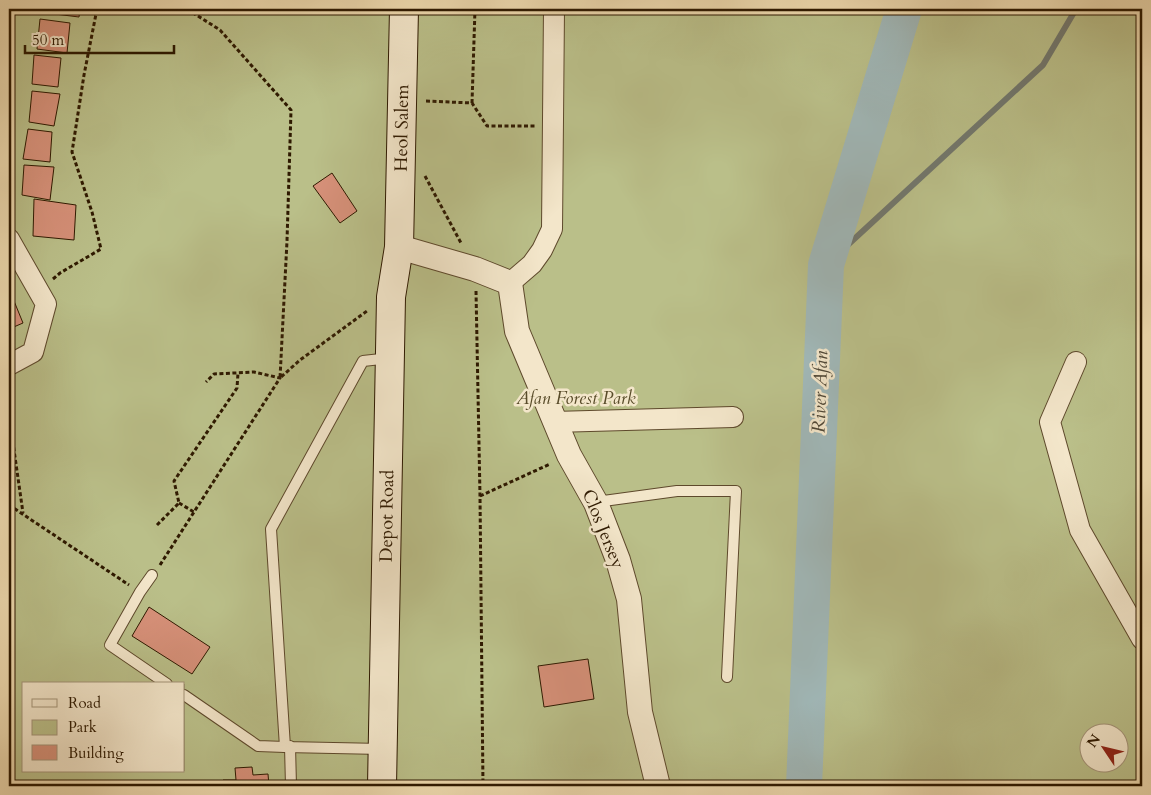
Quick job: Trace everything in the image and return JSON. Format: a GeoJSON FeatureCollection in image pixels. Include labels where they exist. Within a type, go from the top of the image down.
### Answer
{"type":"FeatureCollection","features":[{"type":"Feature","properties":{"kind":"main road","name":"Heol Salem"},"geometry":{"type":"LineString","coordinates":[[399,246],[404,9]]}},
{"type":"Feature","properties":{"kind":"main road","name":"Depot Road"},"geometry":{"type":"LineString","coordinates":[[382,786],[391,297],[399,246]]}},
{"type":"Feature","properties":{"kind":"street"},"geometry":{"type":"LineString","coordinates":[[399,246],[475,268],[510,283],[532,264],[542,250],[552,229],[554,126],[552,41],[554,9]]}},
{"type":"Feature","properties":{"kind":"street"},"geometry":{"type":"LineString","coordinates":[[9,239],[46,304],[34,352],[9,365]]}},
{"type":"Feature","properties":{"kind":"street","name":"Clos Jersey"},"geometry":{"type":"LineString","coordinates":[[510,283],[517,331],[569,455],[596,503],[618,560],[629,600],[640,712],[658,786]]}},
{"type":"Feature","properties":{"kind":"street"},"geometry":{"type":"LineString","coordinates":[[1076,362],[1050,422],[1080,530],[1142,639]]}},
{"type":"Feature","properties":{"kind":"street"},"geometry":{"type":"LineString","coordinates":[[554,422],[733,417]]}},
{"type":"Feature","properties":{"kind":"lane"},"geometry":{"type":"LineString","coordinates":[[291,786],[271,529],[363,361],[390,358]]}},
{"type":"Feature","properties":{"kind":"lane"},"geometry":{"type":"LineString","coordinates":[[596,503],[677,491],[736,491],[727,677]]}},
{"type":"Feature","properties":{"kind":"lane"},"geometry":{"type":"LineString","coordinates":[[152,576],[140,592],[110,645],[164,682]]}},
{"type":"Feature","properties":{"kind":"lane"},"geometry":{"type":"LineString","coordinates":[[185,696],[258,746],[382,750]]}},
{"type":"Feature","properties":{"kind":"path"},"geometry":{"type":"LineString","coordinates":[[39,290],[60,273],[101,249],[92,212],[72,152],[97,9]]}},
{"type":"Feature","properties":{"kind":"path"},"geometry":{"type":"LineString","coordinates":[[188,9],[220,30],[291,110],[280,378]]}},
{"type":"Feature","properties":{"kind":"path"},"geometry":{"type":"LineString","coordinates":[[475,9],[472,103],[487,126],[554,126]]}},
{"type":"Feature","properties":{"kind":"path"},"geometry":{"type":"LineString","coordinates":[[402,100],[472,103]]}},
{"type":"Feature","properties":{"kind":"path"},"geometry":{"type":"LineString","coordinates":[[420,168],[475,268],[483,786]]}},
{"type":"Feature","properties":{"kind":"path"},"geometry":{"type":"LineString","coordinates":[[152,576],[280,378],[300,360],[360,315],[391,297]]}},
{"type":"Feature","properties":{"kind":"path"},"geometry":{"type":"LineString","coordinates":[[206,382],[214,374],[254,372],[280,378]]}},
{"type":"Feature","properties":{"kind":"path"},"geometry":{"type":"LineString","coordinates":[[194,512],[179,502],[174,481],[237,388],[238,373]]}},
{"type":"Feature","properties":{"kind":"path"},"geometry":{"type":"LineString","coordinates":[[9,415],[23,513]]}},
{"type":"Feature","properties":{"kind":"path"},"geometry":{"type":"LineString","coordinates":[[480,496],[569,455]]}},
{"type":"Feature","properties":{"kind":"path"},"geometry":{"type":"LineString","coordinates":[[157,525],[179,502]]}},
{"type":"Feature","properties":{"kind":"path"},"geometry":{"type":"LineString","coordinates":[[9,505],[140,592]]}},
{"type":"Feature","properties":{"kind":"green space","name":"Afan Forest Park"},"geometry":{"type":"Polygon","coordinates":[[[9,9],[1142,9],[1142,786],[9,786],[9,9]]]}},
{"type":"Feature","properties":{"kind":"building"},"geometry":{"type":"Polygon","coordinates":[[[55,9],[80,9],[79,17],[55,14],[55,9]]]}},
{"type":"Feature","properties":{"kind":"building"},"geometry":{"type":"Polygon","coordinates":[[[40,19],[70,23],[67,53],[37,49],[40,19]]]}},
{"type":"Feature","properties":{"kind":"building"},"geometry":{"type":"Polygon","coordinates":[[[34,55],[61,58],[58,87],[32,84],[34,55]]]}},
{"type":"Feature","properties":{"kind":"building"},"geometry":{"type":"Polygon","coordinates":[[[32,91],[60,94],[54,126],[29,122],[32,91]]]}},
{"type":"Feature","properties":{"kind":"building"},"geometry":{"type":"Polygon","coordinates":[[[28,129],[52,132],[50,162],[23,159],[28,129]]]}},
{"type":"Feature","properties":{"kind":"building"},"geometry":{"type":"Polygon","coordinates":[[[24,165],[54,167],[50,200],[22,195],[24,165]]]}},
{"type":"Feature","properties":{"kind":"building"},"geometry":{"type":"Polygon","coordinates":[[[332,173],[357,211],[340,223],[313,186],[332,173]]]}},
{"type":"Feature","properties":{"kind":"building"},"geometry":{"type":"Polygon","coordinates":[[[34,199],[76,205],[74,240],[33,236],[34,199]]]}},
{"type":"Feature","properties":{"kind":"building"},"geometry":{"type":"Polygon","coordinates":[[[14,301],[23,323],[9,329],[9,303],[14,301]]]}},
{"type":"Feature","properties":{"kind":"building"},"geometry":{"type":"Polygon","coordinates":[[[149,607],[210,647],[192,674],[132,636],[149,607]]]}},
{"type":"Feature","properties":{"kind":"building"},"geometry":{"type":"Polygon","coordinates":[[[588,659],[594,699],[544,707],[538,666],[588,659]]]}},
{"type":"Feature","properties":{"kind":"building"},"geometry":{"type":"Polygon","coordinates":[[[252,767],[253,775],[268,774],[269,786],[224,786],[223,780],[236,780],[235,768],[252,767]]]}},
{"type":"Feature","properties":{"kind":"waterway","name":"River Afan"},"geometry":{"type":"LineString","coordinates":[[804,786],[826,265],[904,9]]}},
{"type":"Feature","properties":{"kind":"waterway"},"geometry":{"type":"LineString","coordinates":[[826,265],[1043,65],[1076,9]]}}]}
